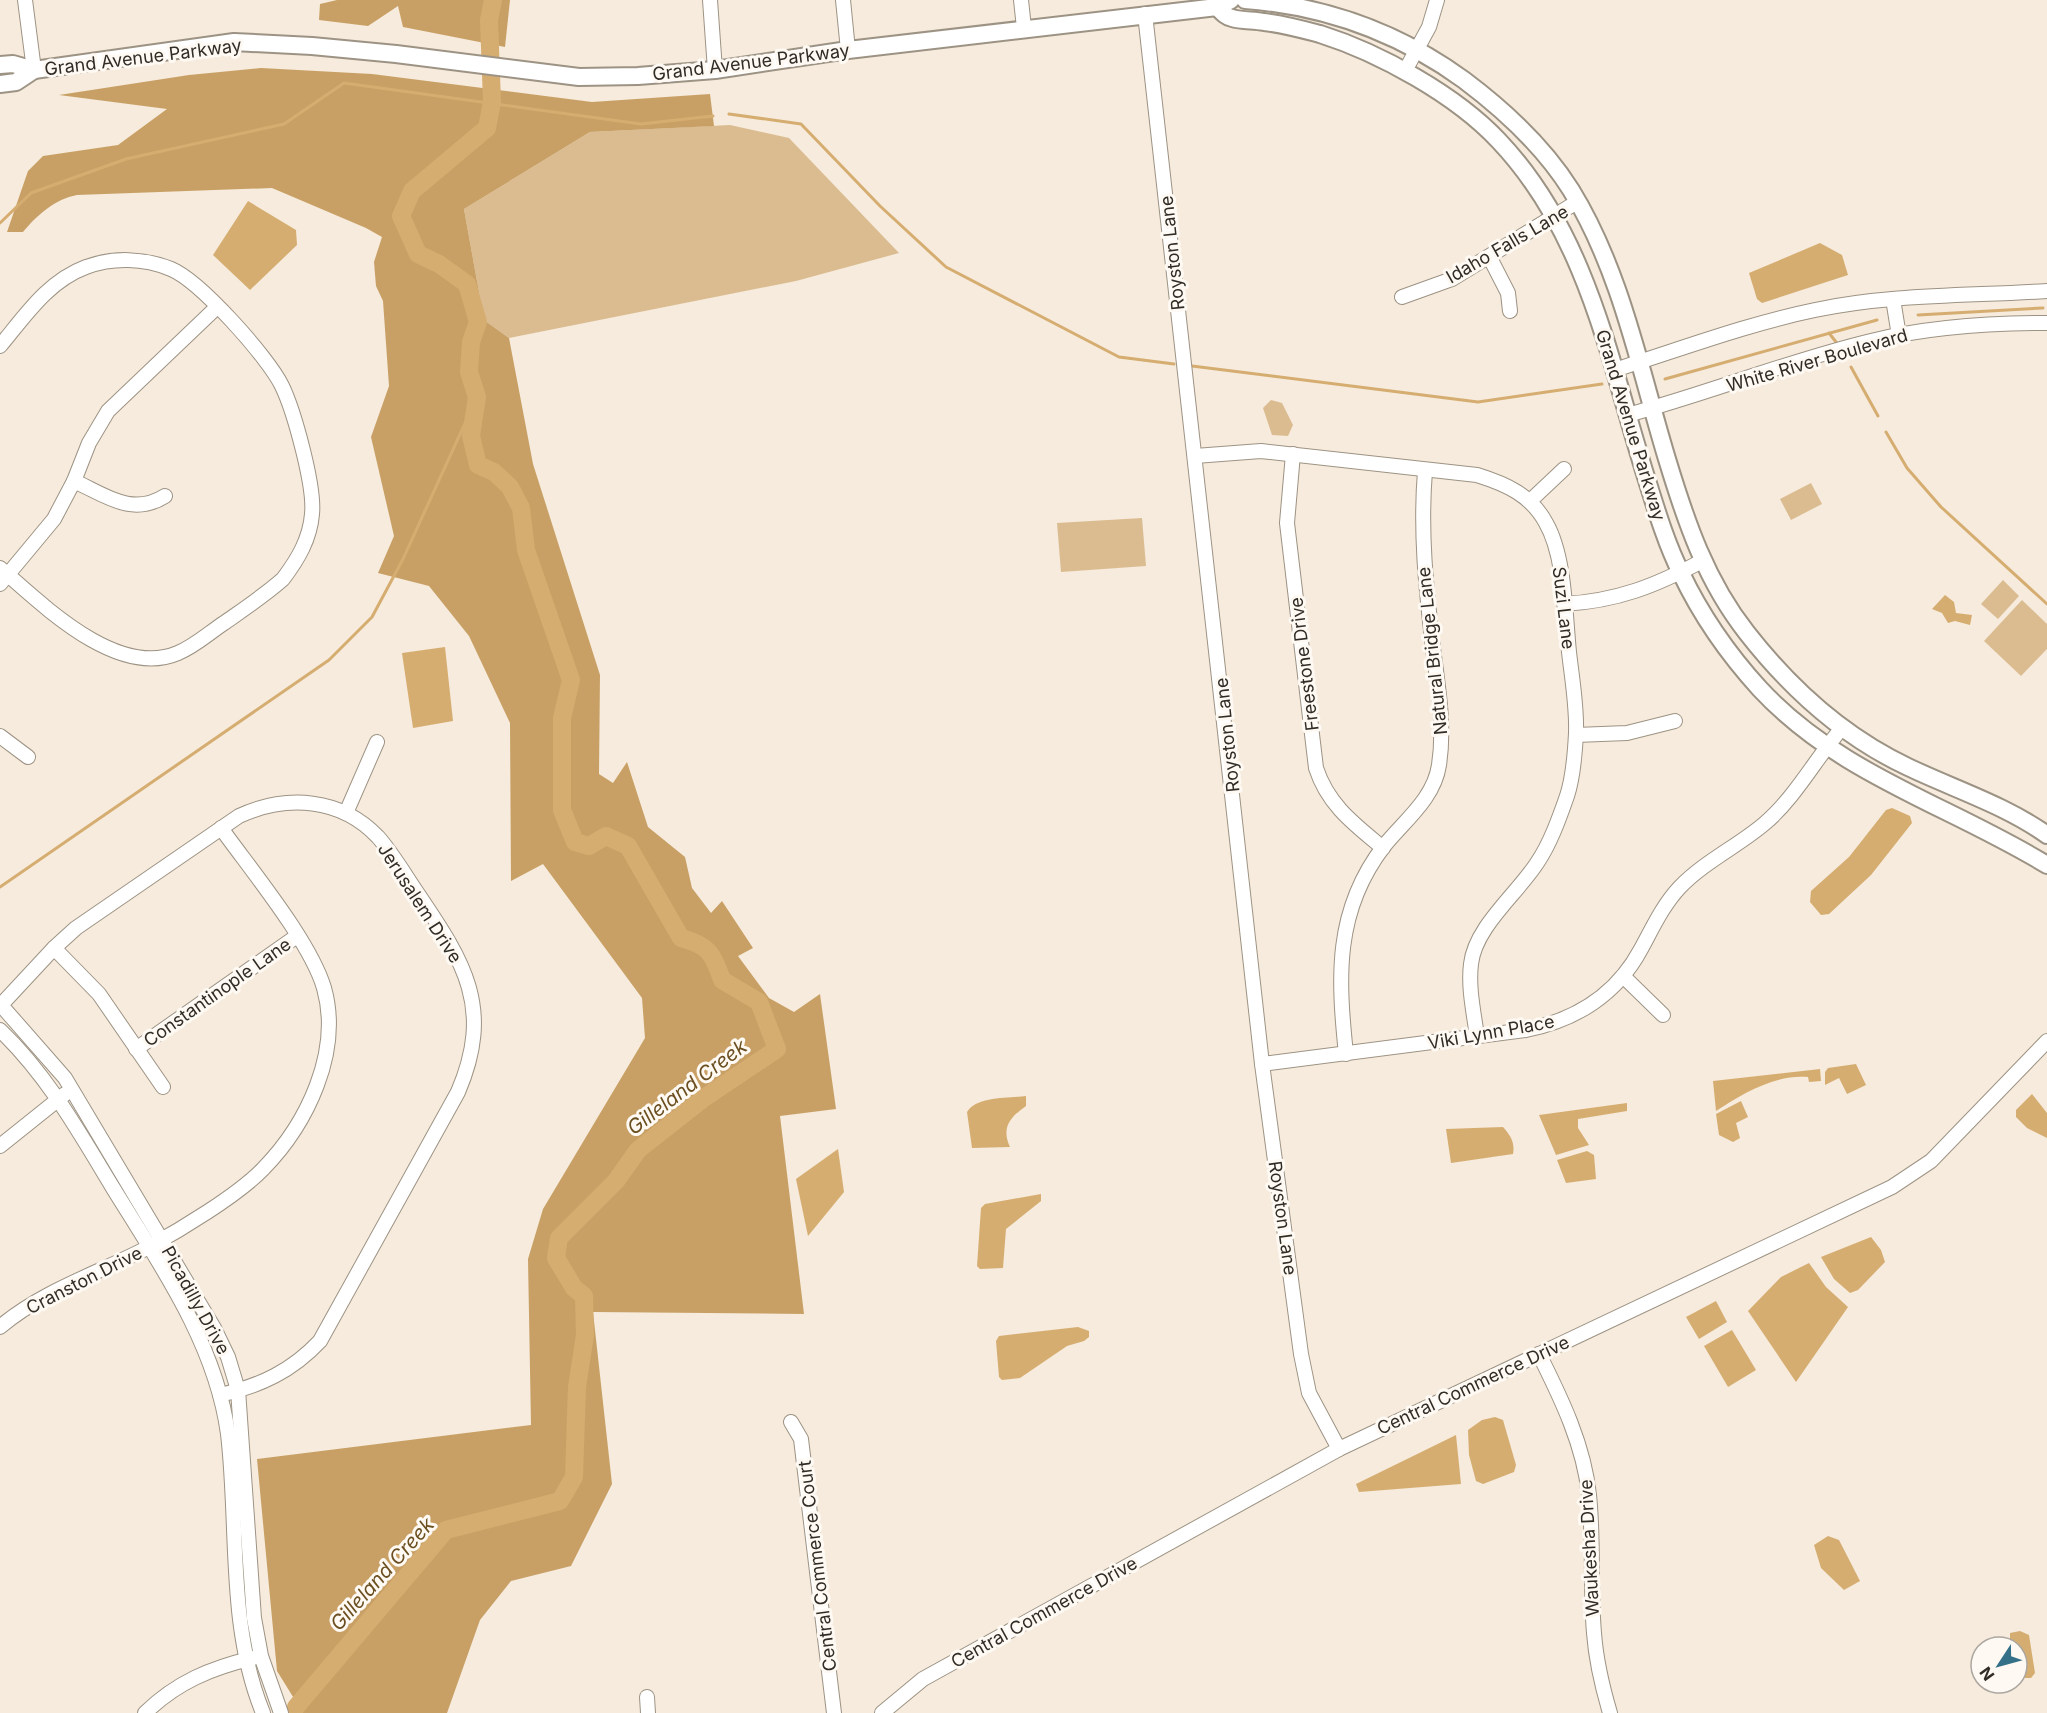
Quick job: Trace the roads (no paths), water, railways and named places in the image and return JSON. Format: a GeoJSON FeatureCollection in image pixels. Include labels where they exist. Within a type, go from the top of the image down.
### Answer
{"type":"FeatureCollection","features":[{"type":"Feature","properties":{"kind":"main road","name":"Grand Avenue Parkway"},"geometry":{"type":"LineString","coordinates":[[1245,0],[1291,5],[1351,19],[1418,49],[1496,104],[1546,157],[1577,202],[1607,263],[1702,561],[1721,596],[1768,658],[1807,699],[1842,728],[1905,766],[1984,801],[2047,835]]}},
{"type":"Feature","properties":{"kind":"main road","name":"Grand Avenue Parkway"},"geometry":{"type":"LineString","coordinates":[[0,65],[13,64],[34,70],[234,42],[396,54],[579,77],[715,70],[848,50],[1145,14],[1222,2],[1228,18],[1292,27],[1354,46],[1405,71],[1480,123],[1499,141],[1532,180],[1581,266],[1656,507],[1680,573],[1704,616],[1745,672],[1785,713],[1827,746],[1873,776],[2001,837],[2047,865]]}},
{"type":"Feature","properties":{"kind":"main road","name":"Grand Avenue Parkway"},"geometry":{"type":"LineString","coordinates":[[0,84],[16,82],[34,70]]}},
{"type":"Feature","properties":{"kind":"street"},"geometry":{"type":"LineString","coordinates":[[25,0],[34,70]]}},
{"type":"Feature","properties":{"kind":"street"},"geometry":{"type":"LineString","coordinates":[[710,0],[715,70]]}},
{"type":"Feature","properties":{"kind":"street"},"geometry":{"type":"LineString","coordinates":[[843,0],[848,50]]}},
{"type":"Feature","properties":{"kind":"street"},"geometry":{"type":"LineString","coordinates":[[1021,0],[1024,28]]}},
{"type":"Feature","properties":{"kind":"street"},"geometry":{"type":"LineString","coordinates":[[1405,71],[1429,27],[1437,0]]}},
{"type":"Feature","properties":{"kind":"street","name":"Royston Lane"},"geometry":{"type":"LineString","coordinates":[[1145,14],[1263,1064],[1304,1375],[1317,1412],[1339,1449]]}},
{"type":"Feature","properties":{"kind":"street","name":"Idaho Falls Lane"},"geometry":{"type":"LineString","coordinates":[[1402,297],[1452,279],[1490,258],[1577,202]]}},
{"type":"Feature","properties":{"kind":"street"},"geometry":{"type":"LineString","coordinates":[[1490,258],[1508,293],[1510,311]]}},
{"type":"Feature","properties":{"kind":"street"},"geometry":{"type":"LineString","coordinates":[[0,346],[39,299],[57,283],[86,267],[100,263],[134,260],[171,269],[199,287],[272,368],[285,393],[308,471],[312,498],[310,527],[293,566],[271,590],[190,646],[177,653],[149,659],[124,655],[97,642],[3,576],[54,519],[74,481],[89,442],[108,411],[217,307]]}},
{"type":"Feature","properties":{"kind":"street","name":"White River Boulevard"},"geometry":{"type":"LineString","coordinates":[[1614,370],[1728,332],[1816,309],[1893,299],[2047,291]]}},
{"type":"Feature","properties":{"kind":"street"},"geometry":{"type":"LineString","coordinates":[[1893,299],[1899,336]]}},
{"type":"Feature","properties":{"kind":"street","name":"White River Boulevard"},"geometry":{"type":"LineString","coordinates":[[1627,415],[1870,341],[1977,325],[2047,324]]}},
{"type":"Feature","properties":{"kind":"street","name":"Suzi Lane"},"geometry":{"type":"LineString","coordinates":[[1195,456],[1262,451],[1477,475],[1504,484],[1530,501],[1546,523],[1556,547],[1564,604],[1576,735],[1568,794],[1553,832],[1539,861],[1508,902],[1487,924],[1477,942],[1471,963],[1471,986],[1478,1037]]}},
{"type":"Feature","properties":{"kind":"street","name":"Freestone Drive"},"geometry":{"type":"LineString","coordinates":[[1293,454],[1287,523],[1316,768],[1321,784],[1338,810],[1383,848]]}},
{"type":"Feature","properties":{"kind":"street"},"geometry":{"type":"LineString","coordinates":[[1530,501],[1564,469]]}},
{"type":"Feature","properties":{"kind":"street","name":"Natural Bridge Lane"},"geometry":{"type":"LineString","coordinates":[[1346,1054],[1340,995],[1344,932],[1365,878],[1383,848],[1426,798],[1439,768],[1443,732],[1422,541],[1425,471]]}},
{"type":"Feature","properties":{"kind":"street"},"geometry":{"type":"LineString","coordinates":[[74,481],[119,503],[135,506],[151,505],[165,496]]}},
{"type":"Feature","properties":{"kind":"street"},"geometry":{"type":"LineString","coordinates":[[1564,604],[1600,602],[1624,596],[1680,573],[1702,561]]}},
{"type":"Feature","properties":{"kind":"street"},"geometry":{"type":"LineString","coordinates":[[1576,735],[1627,733],[1676,721]]}},
{"type":"Feature","properties":{"kind":"street","name":"Viki Lynn Place"},"geometry":{"type":"LineString","coordinates":[[1263,1064],[1478,1037],[1534,1028],[1569,1018],[1602,997],[1623,976],[1640,951],[1658,916],[1681,886],[1765,823],[1782,806],[1842,728]]}},
{"type":"Feature","properties":{"kind":"street"},"geometry":{"type":"LineString","coordinates":[[0,736],[28,757]]}},
{"type":"Feature","properties":{"kind":"street"},"geometry":{"type":"LineString","coordinates":[[346,813],[377,742]]}},
{"type":"Feature","properties":{"kind":"street","name":"Jerusalem Drive"},"geometry":{"type":"LineString","coordinates":[[0,1005],[76,928],[221,828],[255,809],[285,802],[317,804],[346,813],[379,838],[451,943],[464,969],[472,998],[472,1048],[458,1092],[328,1329],[306,1355],[290,1368],[276,1376],[220,1395]]}},
{"type":"Feature","properties":{"kind":"street","name":"Cranston Drive"},"geometry":{"type":"LineString","coordinates":[[0,1327],[37,1302],[149,1247],[244,1187],[279,1152],[317,1088],[325,1064],[329,1037],[324,987],[297,936],[221,828]]}},
{"type":"Feature","properties":{"kind":"street","name":"Constantinople Lane"},"geometry":{"type":"LineString","coordinates":[[136,1049],[297,936]]}},
{"type":"Feature","properties":{"kind":"street"},"geometry":{"type":"LineString","coordinates":[[54,948],[99,994],[163,1087]]}},
{"type":"Feature","properties":{"kind":"street"},"geometry":{"type":"LineString","coordinates":[[1623,976],[1663,1015]]}},
{"type":"Feature","properties":{"kind":"street","name":"Picadilly Drive"},"geometry":{"type":"LineString","coordinates":[[0,1005],[54,1062],[72,1089],[214,1328],[228,1357],[238,1390],[254,1618],[261,1656],[281,1713]]}},
{"type":"Feature","properties":{"kind":"street","name":"Picadilly Drive"},"geometry":{"type":"LineString","coordinates":[[0,1030],[26,1054],[59,1100],[149,1247],[198,1333],[220,1395],[228,1434],[245,1660],[262,1713]]}},
{"type":"Feature","properties":{"kind":"street","name":"Central Commerce Drive"},"geometry":{"type":"LineString","coordinates":[[882,1713],[923,1679],[1339,1449],[1892,1187],[1932,1161],[2047,1041]]}},
{"type":"Feature","properties":{"kind":"street"},"geometry":{"type":"LineString","coordinates":[[0,1146],[72,1089]]}},
{"type":"Feature","properties":{"kind":"street","name":"Waukesha Drive"},"geometry":{"type":"LineString","coordinates":[[1539,1354],[1572,1425],[1585,1470],[1590,1507],[1593,1632],[1599,1676],[1610,1713]]}},
{"type":"Feature","properties":{"kind":"street","name":"Central Commerce Court"},"geometry":{"type":"LineString","coordinates":[[791,1422],[801,1439],[834,1713]]}},
{"type":"Feature","properties":{"kind":"street"},"geometry":{"type":"LineString","coordinates":[[145,1713],[168,1692],[196,1675],[261,1656]]}},
{"type":"Feature","properties":{"kind":"street"},"geometry":{"type":"LineString","coordinates":[[647,1697],[648,1713]]}},
{"type":"Feature","properties":{"kind":"waterway","name":"Gilleland Creek"},"geometry":{"type":"LineString","coordinates":[[296,1707],[446,1530],[560,1501],[574,1477],[577,1387],[585,1335],[584,1296],[574,1288],[556,1258],[559,1238],[616,1181],[638,1150],[704,1098],[777,1049],[759,1002],[722,980],[716,963],[703,947],[681,938],[628,846],[606,836],[589,846],[575,842],[562,810],[562,718],[571,680],[526,550],[521,508],[510,487],[494,472],[478,465],[471,436],[477,397],[469,372],[471,342],[478,322],[467,284],[439,264],[418,254],[401,216],[412,191],[487,128],[492,102],[489,20],[493,0]]}},
{"type":"Feature","properties":{"kind":"waterway"},"geometry":{"type":"LineString","coordinates":[[0,223],[31,193],[126,159],[284,124],[344,83],[641,124],[713,116]]}},
{"type":"Feature","properties":{"kind":"waterway"},"geometry":{"type":"LineString","coordinates":[[729,114],[801,124],[880,206],[946,267],[1119,357],[1174,364]]}},
{"type":"Feature","properties":{"kind":"waterway"},"geometry":{"type":"LineString","coordinates":[[1918,315],[2043,308]]}},
{"type":"Feature","properties":{"kind":"waterway"},"geometry":{"type":"LineString","coordinates":[[1665,379],[1877,320]]}},
{"type":"Feature","properties":{"kind":"waterway"},"geometry":{"type":"LineString","coordinates":[[1829,333],[1836,342]]}},
{"type":"Feature","properties":{"kind":"waterway"},"geometry":{"type":"LineString","coordinates":[[1192,366],[1478,402],[1602,384]]}},
{"type":"Feature","properties":{"kind":"waterway"},"geometry":{"type":"LineString","coordinates":[[1851,367],[1878,416]]}},
{"type":"Feature","properties":{"kind":"waterway"},"geometry":{"type":"LineString","coordinates":[[0,887],[329,660],[372,617],[403,559],[477,397]]}},
{"type":"Feature","properties":{"kind":"waterway"},"geometry":{"type":"LineString","coordinates":[[1886,432],[1907,468],[1941,507],[2047,604]]}}]}
